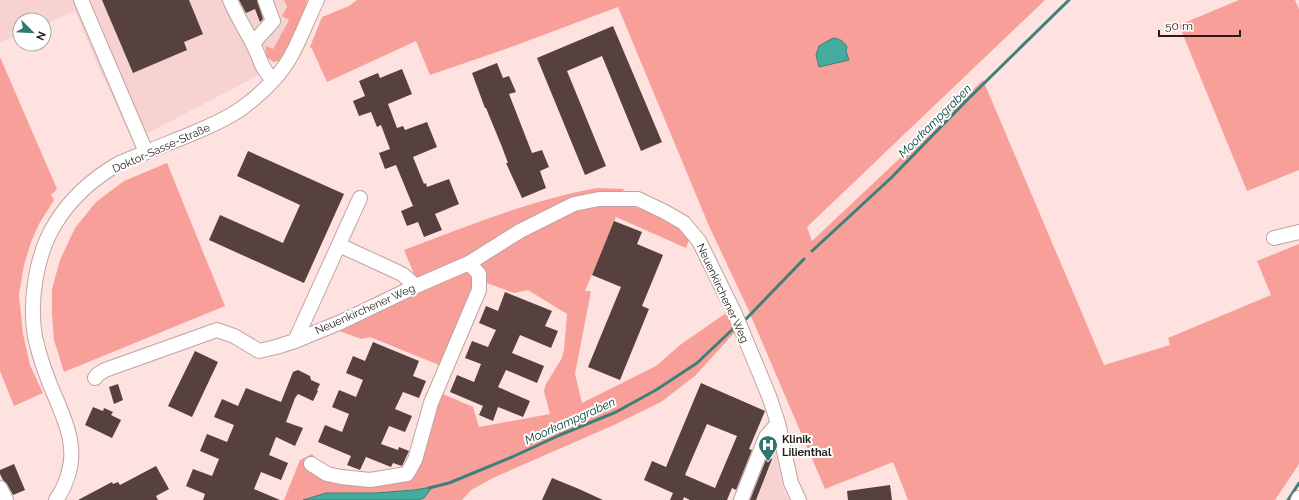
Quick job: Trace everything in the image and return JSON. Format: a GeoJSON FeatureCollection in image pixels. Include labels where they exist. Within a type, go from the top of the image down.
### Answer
{"type":"FeatureCollection","features":[{"type":"Feature","properties":{"kind":"street"},"geometry":{"type":"LineString","coordinates":[[81,0],[146,152]]}},
{"type":"Feature","properties":{"kind":"street"},"geometry":{"type":"LineString","coordinates":[[230,0],[238,18],[253,43],[263,68],[273,80]]}},
{"type":"Feature","properties":{"kind":"street"},"geometry":{"type":"LineString","coordinates":[[253,43],[273,22],[265,0]]}},
{"type":"Feature","properties":{"kind":"street","name":"Doktor-Sasse-Straße"},"geometry":{"type":"LineString","coordinates":[[309,15],[312,0]]}},
{"type":"Feature","properties":{"kind":"street","name":"Doktor-Sasse-Straße"},"geometry":{"type":"LineString","coordinates":[[56,500],[65,485],[69,471],[71,450],[70,437],[45,372],[35,336],[33,311],[34,283],[41,255],[55,224],[72,202],[93,180],[119,164],[215,124],[242,108],[273,80],[292,55],[317,0]]}},
{"type":"Feature","properties":{"kind":"street"},"geometry":{"type":"LineString","coordinates":[[295,341],[360,198]]}},
{"type":"Feature","properties":{"kind":"street","name":"Neuenkirchener Weg"},"geometry":{"type":"LineString","coordinates":[[95,378],[105,370],[216,330],[234,336],[259,350],[276,347],[295,341],[341,322],[416,286],[469,263],[520,231],[574,204],[599,199],[638,199],[666,212],[684,223],[699,241],[735,314],[769,396],[778,424],[791,484],[799,500]]}},
{"type":"Feature","properties":{"kind":"street"},"geometry":{"type":"LineString","coordinates":[[1274,238],[1299,232]]}},
{"type":"Feature","properties":{"kind":"street"},"geometry":{"type":"LineString","coordinates":[[339,245],[402,274],[416,286]]}},
{"type":"Feature","properties":{"kind":"street"},"geometry":{"type":"LineString","coordinates":[[311,464],[327,474],[341,477],[370,480],[407,474],[415,460],[430,403],[479,290],[479,274],[469,263]]}},
{"type":"Feature","properties":{"kind":"street"},"geometry":{"type":"LineString","coordinates":[[741,500],[766,437],[778,424]]}},
{"type":"Feature","properties":{"kind":"street"},"geometry":{"type":"LineString","coordinates":[[0,488],[6,500]]}},
{"type":"Feature","properties":{"kind":"shaded area"},"geometry":{"type":"Polygon","coordinates":[[[0,0],[284,0],[289,20],[273,49],[266,46],[266,56],[268,59],[257,76],[133,141],[96,62],[75,11],[52,21],[52,12],[12,12],[12,38],[0,43],[0,0]]]}},
{"type":"Feature","properties":{"kind":"shaded area"},"geometry":{"type":"Polygon","coordinates":[[[284,0],[307,0],[301,22],[294,39],[281,59],[273,62],[266,56],[266,46],[273,49],[289,20],[282,16],[287,7],[284,0]]]}},
{"type":"Feature","properties":{"kind":"shaded area"},"geometry":{"type":"Polygon","coordinates":[[[357,0],[1045,0],[807,227],[812,241],[983,80],[1104,365],[1170,345],[1168,338],[1271,295],[1257,261],[1299,244],[1299,464],[1275,500],[908,500],[893,462],[825,489],[748,309],[709,226],[618,7],[514,46],[430,75],[416,41],[327,82],[310,47],[322,17],[349,6],[357,0]],[[839,39],[819,66],[848,60],[849,58],[845,43],[839,39]]]}},
{"type":"Feature","properties":{"kind":"shaded area"},"geometry":{"type":"Polygon","coordinates":[[[1239,0],[1295,0],[1299,9],[1299,170],[1247,191],[1179,25],[1239,0]]]}},
{"type":"Feature","properties":{"kind":"shaded area"},"geometry":{"type":"Polygon","coordinates":[[[0,57],[57,189],[51,195],[54,200],[39,224],[31,242],[24,265],[19,295],[23,334],[30,365],[43,393],[14,406],[0,371],[0,57]]]}},
{"type":"Feature","properties":{"kind":"shaded area"},"geometry":{"type":"Polygon","coordinates":[[[167,163],[225,306],[64,372],[54,340],[52,289],[60,260],[75,228],[96,202],[124,181],[167,163]]]}},
{"type":"Feature","properties":{"kind":"shaded area"},"geometry":{"type":"Polygon","coordinates":[[[597,188],[624,189],[621,195],[595,195],[417,281],[404,250],[475,223],[548,199],[597,188]]]}},
{"type":"Feature","properties":{"kind":"shaded area"},"geometry":{"type":"Polygon","coordinates":[[[597,205],[619,205],[641,209],[659,216],[690,238],[686,248],[616,217],[585,291],[591,291],[575,374],[582,403],[656,366],[680,345],[726,313],[735,332],[695,376],[661,402],[614,425],[495,477],[471,490],[462,500],[284,500],[300,460],[312,454],[323,467],[368,475],[405,472],[422,413],[439,365],[370,337],[361,339],[337,330],[486,261],[524,237],[574,210],[597,205]],[[487,283],[443,394],[473,407],[479,427],[550,414],[544,391],[546,384],[562,358],[567,314],[528,290],[514,293],[487,283]]]}},
{"type":"Feature","properties":{"kind":"shaded area","name":"Klinik Lilienthal"},"geometry":{"type":"Polygon","coordinates":[[[772,436],[783,488],[789,500],[743,500],[772,436]]]}},
{"type":"Feature","properties":{"kind":"water"},"geometry":{"type":"Polygon","coordinates":[[[833,38],[845,43],[849,60],[819,67],[816,55],[819,46],[833,38]]]}},
{"type":"Feature","properties":{"kind":"water"},"geometry":{"type":"Polygon","coordinates":[[[432,487],[424,498],[418,500],[303,500],[326,493],[376,493],[432,487]]]}},
{"type":"Feature","properties":{"kind":"building"},"geometry":{"type":"Polygon","coordinates":[[[102,0],[189,0],[203,34],[184,42],[187,50],[133,73],[102,0]]]}},
{"type":"Feature","properties":{"kind":"building"},"geometry":{"type":"Polygon","coordinates":[[[239,0],[257,0],[263,19],[260,22],[255,9],[246,13],[239,0]]]}},
{"type":"Feature","properties":{"kind":"building"},"geometry":{"type":"Polygon","coordinates":[[[613,26],[662,142],[641,151],[602,56],[567,71],[606,166],[585,175],[537,58],[613,26]]]}},
{"type":"Feature","properties":{"kind":"building"},"geometry":{"type":"Polygon","coordinates":[[[497,63],[503,78],[509,76],[516,92],[509,94],[532,153],[542,150],[549,167],[540,171],[546,188],[522,198],[506,163],[508,163],[472,73],[497,63]]]}},
{"type":"Feature","properties":{"kind":"building"},"geometry":{"type":"Polygon","coordinates":[[[402,69],[412,94],[388,104],[397,128],[403,126],[405,130],[427,122],[437,147],[413,157],[424,184],[426,183],[427,187],[449,179],[459,204],[435,214],[442,230],[424,237],[418,222],[407,226],[401,211],[413,206],[396,165],[385,169],[379,153],[390,149],[381,125],[377,127],[371,112],[359,116],[353,101],[365,96],[359,81],[378,73],[380,78],[402,69]]]}},
{"type":"Feature","properties":{"kind":"building"},"geometry":{"type":"Polygon","coordinates":[[[248,151],[344,194],[304,283],[209,240],[220,215],[283,243],[300,205],[237,176],[248,151]]]}},
{"type":"Feature","properties":{"kind":"building"},"geometry":{"type":"Polygon","coordinates":[[[614,221],[642,232],[637,244],[663,255],[642,306],[649,309],[620,380],[588,367],[621,287],[592,275],[614,221]]]}},
{"type":"Feature","properties":{"kind":"building"},"geometry":{"type":"Polygon","coordinates":[[[505,292],[552,311],[545,326],[558,331],[551,348],[520,335],[512,353],[544,366],[537,383],[506,370],[498,387],[530,401],[523,417],[498,407],[493,421],[479,415],[483,406],[450,392],[457,375],[474,382],[481,364],[465,358],[472,341],[488,347],[496,330],[479,323],[486,306],[498,311],[505,292]]]}},
{"type":"Feature","properties":{"kind":"building"},"geometry":{"type":"Polygon","coordinates":[[[373,342],[419,361],[413,376],[426,381],[419,398],[403,392],[395,409],[412,416],[405,432],[389,426],[381,444],[398,450],[399,447],[409,451],[402,466],[393,463],[391,467],[366,457],[360,470],[347,465],[351,456],[318,442],[325,425],[342,432],[349,414],[332,407],[339,390],[356,397],[363,380],[346,373],[353,356],[365,361],[373,342]]]}},
{"type":"Feature","properties":{"kind":"building"},"geometry":{"type":"Polygon","coordinates":[[[195,351],[218,362],[192,417],[168,406],[195,351]]]}},
{"type":"Feature","properties":{"kind":"building"},"geometry":{"type":"Polygon","coordinates":[[[298,370],[310,376],[311,380],[320,384],[317,390],[318,391],[313,401],[298,394],[295,398],[286,422],[303,428],[295,446],[276,437],[269,455],[288,463],[281,480],[261,472],[254,489],[280,500],[203,500],[205,494],[186,486],[193,469],[212,476],[219,459],[200,451],[207,434],[227,442],[234,425],[214,417],[222,399],[238,406],[246,388],[281,402],[293,372],[298,370]]]}},
{"type":"Feature","properties":{"kind":"building"},"geometry":{"type":"Polygon","coordinates":[[[701,383],[765,411],[749,449],[752,450],[736,490],[732,488],[727,500],[690,500],[684,497],[683,500],[670,500],[673,493],[644,480],[652,461],[666,467],[701,383]],[[707,424],[685,475],[715,488],[737,436],[707,424]]]}},
{"type":"Feature","properties":{"kind":"building"},"geometry":{"type":"Polygon","coordinates":[[[118,384],[123,400],[114,404],[109,387],[118,384]]]}},
{"type":"Feature","properties":{"kind":"building"},"geometry":{"type":"Polygon","coordinates":[[[93,407],[103,411],[104,408],[113,412],[111,415],[121,420],[112,438],[85,425],[93,407]]]}},
{"type":"Feature","properties":{"kind":"building"},"geometry":{"type":"Polygon","coordinates":[[[767,457],[772,459],[756,500],[750,500],[767,457]]]}},
{"type":"Feature","properties":{"kind":"building"},"geometry":{"type":"Polygon","coordinates":[[[14,464],[25,490],[13,495],[3,480],[0,470],[14,464]]]}},
{"type":"Feature","properties":{"kind":"building"},"geometry":{"type":"Polygon","coordinates":[[[156,466],[169,489],[156,496],[158,500],[78,500],[112,482],[113,484],[118,482],[120,485],[156,466]]]}},
{"type":"Feature","properties":{"kind":"building"},"geometry":{"type":"Polygon","coordinates":[[[552,478],[579,489],[603,500],[542,500],[552,478]]]}},
{"type":"Feature","properties":{"kind":"building"},"geometry":{"type":"Polygon","coordinates":[[[890,485],[892,500],[848,500],[847,491],[890,485]]]}},
{"type":"Feature","properties":{"kind":"waterway","name":"Moorkampgraben"},"geometry":{"type":"LineString","coordinates":[[812,251],[891,178],[967,100],[1069,0]]}},
{"type":"Feature","properties":{"kind":"waterway","name":"Moorkampgraben"},"geometry":{"type":"LineString","coordinates":[[746,319],[804,259]]}},
{"type":"Feature","properties":{"kind":"waterway","name":"Moorkampgraben"},"geometry":{"type":"LineString","coordinates":[[429,488],[449,483],[616,412],[656,390],[697,363],[734,328]]}},
{"type":"Feature","properties":{"kind":"waterway"},"geometry":{"type":"LineString","coordinates":[[1288,500],[1299,483]]}},
{"type":"Feature","properties":{"kind":"place","name":"Klinik Lilienthal"},"geometry":{"type":"Point","coordinates":[768,462]}}]}
